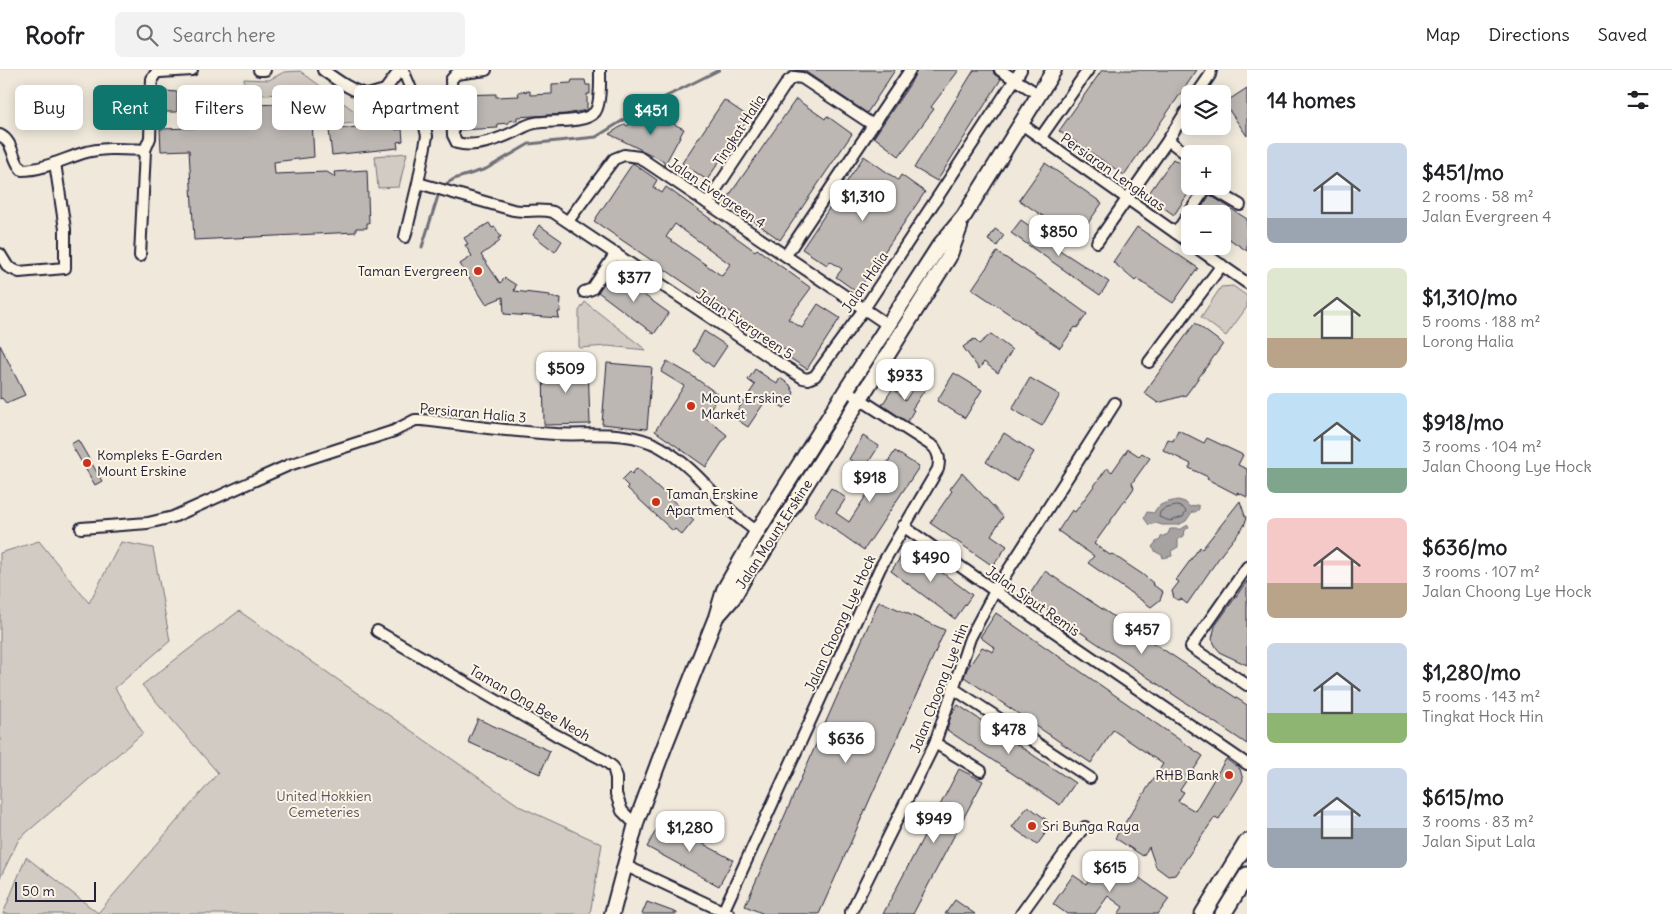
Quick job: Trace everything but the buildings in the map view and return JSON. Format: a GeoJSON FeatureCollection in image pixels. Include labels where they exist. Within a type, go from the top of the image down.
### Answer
{"type":"FeatureCollection","features":[{"type":"Feature","properties":{"kind":"main road","name":"Jalan Mount Erskine"},"geometry":{"type":"LineString","coordinates":[[612,914],[637,820],[716,617],[724,590],[757,532],[846,390],[939,246],[964,216],[1054,70]]}},
{"type":"Feature","properties":{"kind":"main road","name":"Jalan Mount Erskine"},"geometry":{"type":"LineString","coordinates":[[716,617],[733,598],[750,568],[758,561],[949,257],[964,216]]}},
{"type":"Feature","properties":{"kind":"main road"},"geometry":{"type":"LineString","coordinates":[[876,371],[875,361],[890,336],[888,325],[892,326],[899,323],[917,296],[933,282]]}},
{"type":"Feature","properties":{"kind":"main road"},"geometry":{"type":"LineString","coordinates":[[757,532],[763,532],[768,528],[801,479],[817,467]]}},
{"type":"Feature","properties":{"kind":"main road"},"geometry":{"type":"LineString","coordinates":[[750,568],[752,558],[761,543],[761,536],[757,532]]}},
{"type":"Feature","properties":{"kind":"main road"},"geometry":{"type":"LineString","coordinates":[[1203,914],[1247,842]]}},
{"type":"Feature","properties":{"kind":"main road"},"geometry":{"type":"LineString","coordinates":[[1223,914],[1247,875]]}},
{"type":"Feature","properties":{"kind":"street"},"geometry":{"type":"LineString","coordinates":[[140,256],[145,150],[150,138],[151,82],[153,76],[160,72],[192,70]]}},
{"type":"Feature","properties":{"kind":"street"},"geometry":{"type":"LineString","coordinates":[[258,70],[265,70]]}},
{"type":"Feature","properties":{"kind":"street"},"geometry":{"type":"LineString","coordinates":[[323,70],[354,90]]}},
{"type":"Feature","properties":{"kind":"street"},"geometry":{"type":"LineString","coordinates":[[389,85],[401,70],[408,85]]}},
{"type":"Feature","properties":{"kind":"street"},"geometry":{"type":"LineString","coordinates":[[486,70],[456,74],[451,80],[453,135],[457,143],[464,145],[481,143],[533,123],[572,120],[590,116],[596,112],[598,104],[600,70]]}},
{"type":"Feature","properties":{"kind":"street"},"geometry":{"type":"LineString","coordinates":[[786,255],[910,70]]}},
{"type":"Feature","properties":{"kind":"street"},"geometry":{"type":"LineString","coordinates":[[1000,70],[1038,94]]}},
{"type":"Feature","properties":{"kind":"street","name":"Jalan Halia"},"geometry":{"type":"LineString","coordinates":[[808,379],[815,376],[864,309],[1021,70]]}},
{"type":"Feature","properties":{"kind":"street"},"geometry":{"type":"LineString","coordinates":[[1040,137],[1088,70]]}},
{"type":"Feature","properties":{"kind":"street"},"geometry":{"type":"LineString","coordinates":[[1203,85],[1212,70]]}},
{"type":"Feature","properties":{"kind":"street","name":"Tingkat Halia"},"geometry":{"type":"LineString","coordinates":[[707,203],[788,81],[794,77],[802,78],[873,125]]}},
{"type":"Feature","properties":{"kind":"street"},"geometry":{"type":"LineString","coordinates":[[1097,242],[1181,119]]}},
{"type":"Feature","properties":{"kind":"street","name":"Persiaran Lengkuas"},"geometry":{"type":"LineString","coordinates":[[1020,124],[1181,237]]}},
{"type":"Feature","properties":{"kind":"street"},"geometry":{"type":"LineString","coordinates":[[405,237],[418,183],[427,136],[426,130]]}},
{"type":"Feature","properties":{"kind":"street"},"geometry":{"type":"LineString","coordinates":[[0,135],[8,142],[22,170],[55,163],[105,148],[145,150]]}},
{"type":"Feature","properties":{"kind":"street"},"geometry":{"type":"LineString","coordinates":[[1168,140],[1181,150]]}},
{"type":"Feature","properties":{"kind":"street","name":"Jalan Evergreen 4"},"geometry":{"type":"LineString","coordinates":[[568,221],[614,160],[624,155],[639,157],[888,325]]}},
{"type":"Feature","properties":{"kind":"street"},"geometry":{"type":"LineString","coordinates":[[0,254],[8,267],[19,272],[65,268],[65,229],[55,163]]}},
{"type":"Feature","properties":{"kind":"street","name":"Jalan Evergreen 5"},"geometry":{"type":"LineString","coordinates":[[418,183],[513,210],[524,212],[547,210],[568,221],[771,358],[803,378],[808,379]]}},
{"type":"Feature","properties":{"kind":"street"},"geometry":{"type":"LineString","coordinates":[[1176,233],[1202,195]]}},
{"type":"Feature","properties":{"kind":"street"},"geometry":{"type":"LineString","coordinates":[[1223,195],[1240,205]]}},
{"type":"Feature","properties":{"kind":"street"},"geometry":{"type":"LineString","coordinates":[[584,292],[590,291],[616,253]]}},
{"type":"Feature","properties":{"kind":"street"},"geometry":{"type":"LineString","coordinates":[[1207,255],[1247,283]]}},
{"type":"Feature","properties":{"kind":"street"},"geometry":{"type":"LineString","coordinates":[[1149,362],[1222,266]]}},
{"type":"Feature","properties":{"kind":"street","name":"Jalan Choong Lye Hock"},"geometry":{"type":"LineString","coordinates":[[725,913],[880,568],[938,469],[940,461],[934,446],[846,390]]}},
{"type":"Feature","properties":{"kind":"street","name":"Jalan Choong Lye Hin"},"geometry":{"type":"LineString","coordinates":[[850,914],[934,743],[970,638],[994,591],[1115,403]]}},
{"type":"Feature","properties":{"kind":"street","name":"Persiaran Halia 3"},"geometry":{"type":"LineString","coordinates":[[81,528],[148,523],[172,517],[289,465],[394,431],[416,420],[422,420],[554,434],[620,435],[646,440],[677,458],[726,506],[757,532]]}},
{"type":"Feature","properties":{"kind":"street","name":"Jalan Siput Remis"},"geometry":{"type":"LineString","coordinates":[[903,526],[994,591],[1247,764]]}},
{"type":"Feature","properties":{"kind":"street"},"geometry":{"type":"LineString","coordinates":[[1247,567],[1191,647],[1247,685]]}},
{"type":"Feature","properties":{"kind":"street","name":"Taman Ong Bee Neoh"},"geometry":{"type":"LineString","coordinates":[[377,631],[556,736],[604,760],[613,767],[616,778],[616,794],[622,811],[631,820],[637,820]]}},
{"type":"Feature","properties":{"kind":"street"},"geometry":{"type":"LineString","coordinates":[[954,689],[1090,778]]}},
{"type":"Feature","properties":{"kind":"street"},"geometry":{"type":"LineString","coordinates":[[934,743],[981,771]]}},
{"type":"Feature","properties":{"kind":"street"},"geometry":{"type":"LineString","coordinates":[[1021,914],[1085,827]]}},
{"type":"Feature","properties":{"kind":"street"},"geometry":{"type":"LineString","coordinates":[[624,865],[725,913]]}},
{"type":"Feature","properties":{"kind":"green space"},"geometry":{"type":"Polygon","coordinates":[[[300,71],[319,85],[272,85],[272,94],[262,95],[262,85],[244,85],[244,79],[269,80],[284,72],[300,71]]]}},
{"type":"Feature","properties":{"kind":"green space"},"geometry":{"type":"Polygon","coordinates":[[[344,103],[354,111],[354,123],[344,124],[344,103]]]}},
{"type":"Feature","properties":{"kind":"green space"},"geometry":{"type":"Polygon","coordinates":[[[407,153],[399,187],[378,188],[375,156],[407,153]]]}},
{"type":"Feature","properties":{"kind":"green space"},"geometry":{"type":"Polygon","coordinates":[[[1233,286],[1247,296],[1247,307],[1226,336],[1201,317],[1221,287],[1233,286]]]}},
{"type":"Feature","properties":{"kind":"green space"},"geometry":{"type":"Polygon","coordinates":[[[585,302],[646,350],[608,346],[579,348],[579,311],[585,302]]]}},
{"type":"Feature","properties":{"kind":"green space"},"geometry":{"type":"Polygon","coordinates":[[[39,541],[89,603],[121,542],[153,548],[170,641],[115,688],[143,733],[19,839],[0,878],[0,553],[39,541]]]}},
{"type":"Feature","properties":{"kind":"green space","name":"United Hokkien Cemeteries"},"geometry":{"type":"Polygon","coordinates":[[[239,611],[521,807],[602,844],[590,914],[3,914],[26,857],[98,913],[218,773],[142,685],[239,611]]]}},
{"type":"Feature","properties":{"kind":"water"},"geometry":{"type":"Polygon","coordinates":[[[1178,500],[1185,502],[1190,507],[1197,505],[1199,509],[1192,512],[1186,521],[1178,525],[1156,523],[1149,525],[1144,518],[1147,512],[1154,513],[1161,505],[1178,500]]]}},
{"type":"Feature","properties":{"kind":"water"},"geometry":{"type":"Polygon","coordinates":[[[1188,525],[1189,527],[1185,530],[1184,536],[1178,539],[1178,547],[1171,551],[1172,556],[1163,558],[1152,547],[1161,537],[1168,534],[1170,529],[1181,529],[1188,525]]]}},
{"type":"Feature","properties":{"kind":"waterway"},"geometry":{"type":"LineString","coordinates":[[446,184],[454,179],[486,169],[529,144],[596,137],[643,108],[719,70]]}},
{"type":"Feature","properties":{"kind":"waterway"},"geometry":{"type":"LineString","coordinates":[[422,247],[438,196]]}},
{"type":"Feature","properties":{"kind":"place","name":"Taman Evergreen"},"geometry":{"type":"Point","coordinates":[478,271]}},
{"type":"Feature","properties":{"kind":"place","name":"Mount Erskine Market"},"geometry":{"type":"Point","coordinates":[691,406]}},
{"type":"Feature","properties":{"kind":"place","name":"Kompleks E-Garden Mount Erskine"},"geometry":{"type":"Point","coordinates":[87,463]}},
{"type":"Feature","properties":{"kind":"place","name":"Taman Erskine Apartment"},"geometry":{"type":"Point","coordinates":[656,502]}},
{"type":"Feature","properties":{"kind":"place","name":"RHB Bank"},"geometry":{"type":"Point","coordinates":[1229,775]}},
{"type":"Feature","properties":{"kind":"place","name":"Sri Bunga Raya"},"geometry":{"type":"Point","coordinates":[1032,826]}}]}
